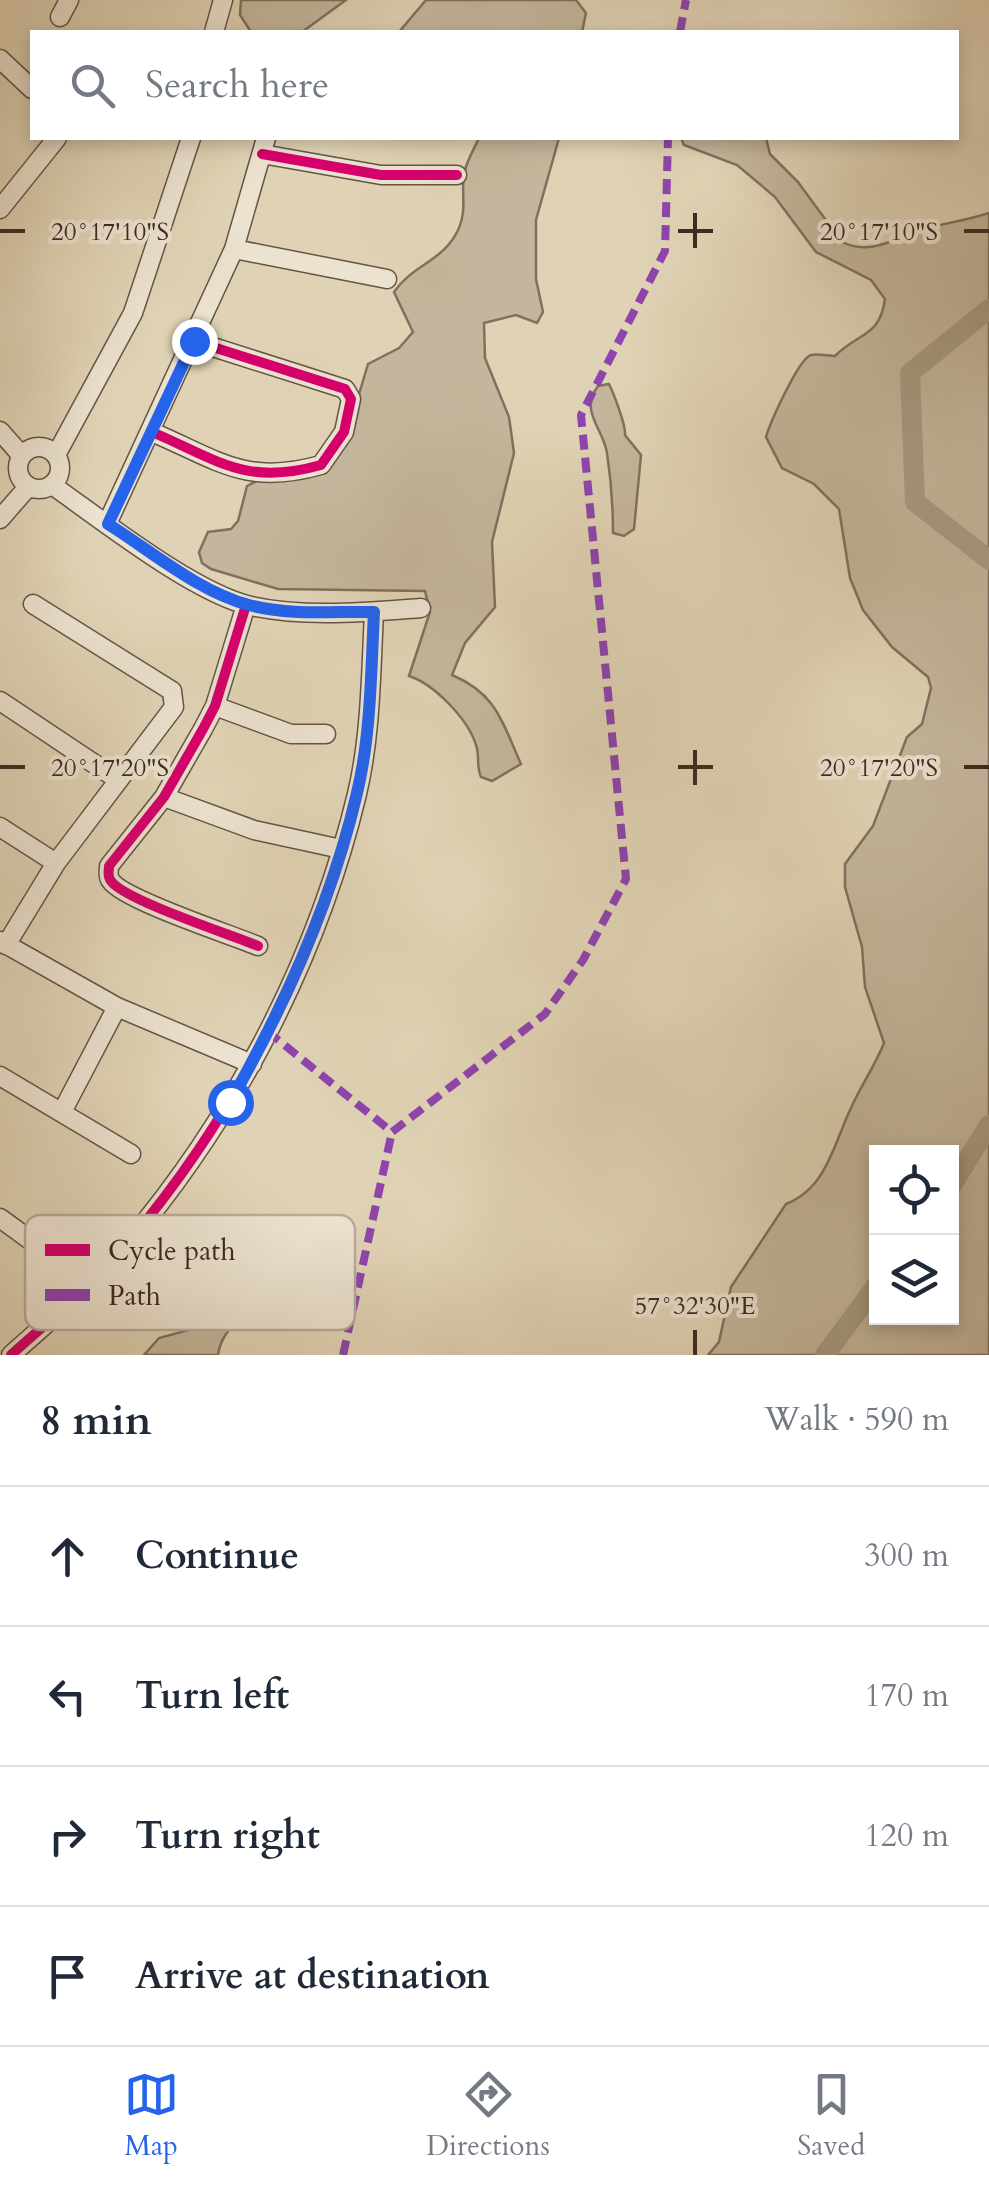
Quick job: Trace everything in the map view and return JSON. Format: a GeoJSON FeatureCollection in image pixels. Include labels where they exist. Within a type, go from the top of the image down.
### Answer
{"type":"FeatureCollection","features":[{"type":"Feature","properties":{"kind":"street"},"geometry":{"type":"LineString","coordinates":[[215,30],[223,0]]}},
{"type":"Feature","properties":{"kind":"street"},"geometry":{"type":"LineString","coordinates":[[0,58],[30,87]]}},
{"type":"Feature","properties":{"kind":"street"},"geometry":{"type":"LineString","coordinates":[[0,209],[55,140]]}},
{"type":"Feature","properties":{"kind":"street"},"geometry":{"type":"LineString","coordinates":[[56,455],[38,447],[22,456],[18,469],[28,487],[40,490],[52,485],[60,468],[56,455],[134,313],[190,140]]}},
{"type":"Feature","properties":{"kind":"street"},"geometry":{"type":"LineString","coordinates":[[108,524],[234,249],[264,146],[382,175],[457,175]]}},
{"type":"Feature","properties":{"kind":"street"},"geometry":{"type":"LineString","coordinates":[[234,249],[387,279]]}},
{"type":"Feature","properties":{"kind":"street"},"geometry":{"type":"LineString","coordinates":[[152,432],[246,473],[280,476],[322,465],[344,432],[351,398],[345,388],[194,341]]}},
{"type":"Feature","properties":{"kind":"street"},"geometry":{"type":"LineString","coordinates":[[0,431],[22,456]]}},
{"type":"Feature","properties":{"kind":"street"},"geometry":{"type":"LineString","coordinates":[[52,485],[196,580],[246,605],[284,611],[421,608]]}},
{"type":"Feature","properties":{"kind":"street"},"geometry":{"type":"LineString","coordinates":[[0,519],[28,487]]}},
{"type":"Feature","properties":{"kind":"street"},"geometry":{"type":"LineString","coordinates":[[34,604],[172,691],[174,707],[56,862],[3,943],[117,1007],[252,1064]]}},
{"type":"Feature","properties":{"kind":"street"},"geometry":{"type":"LineString","coordinates":[[246,605],[214,706],[164,797],[109,866],[112,884],[258,946]]}},
{"type":"Feature","properties":{"kind":"street"},"geometry":{"type":"LineString","coordinates":[[148,1215],[230,1102],[293,978],[358,791],[370,692],[374,612]]}},
{"type":"Feature","properties":{"kind":"street"},"geometry":{"type":"LineString","coordinates":[[0,701],[118,779]]}},
{"type":"Feature","properties":{"kind":"street"},"geometry":{"type":"LineString","coordinates":[[214,706],[291,734],[326,734]]}},
{"type":"Feature","properties":{"kind":"street"},"geometry":{"type":"LineString","coordinates":[[164,797],[254,830],[341,849]]}},
{"type":"Feature","properties":{"kind":"street"},"geometry":{"type":"LineString","coordinates":[[0,827],[56,862]]}},
{"type":"Feature","properties":{"kind":"street"},"geometry":{"type":"LineString","coordinates":[[62,1112],[117,1007]]}},
{"type":"Feature","properties":{"kind":"street"},"geometry":{"type":"LineString","coordinates":[[0,1076],[131,1154]]}},
{"type":"Feature","properties":{"kind":"street"},"geometry":{"type":"LineString","coordinates":[[0,1218],[25,1236]]}},
{"type":"Feature","properties":{"kind":"street"},"geometry":{"type":"LineString","coordinates":[[10,1355],[37,1330]]}},
{"type":"Feature","properties":{"kind":"shaded area"},"geometry":{"type":"Polygon","coordinates":[[[241,0],[346,0],[305,30],[250,30],[240,15],[241,0]]]}},
{"type":"Feature","properties":{"kind":"shaded area"},"geometry":{"type":"Polygon","coordinates":[[[426,0],[576,0],[586,13],[582,30],[401,30],[426,0]]]}},
{"type":"Feature","properties":{"kind":"shaded area"},"geometry":{"type":"Polygon","coordinates":[[[478,140],[558,140],[536,220],[536,279],[543,312],[537,323],[516,315],[484,323],[485,358],[509,417],[514,453],[492,542],[495,607],[465,643],[452,675],[489,700],[521,764],[492,781],[481,777],[476,745],[458,714],[429,686],[409,676],[430,612],[425,591],[278,589],[211,569],[202,563],[199,552],[208,532],[231,529],[238,521],[247,486],[264,477],[299,474],[348,431],[368,364],[399,348],[413,332],[394,292],[453,239],[463,214],[468,160],[478,140]]]}},
{"type":"Feature","properties":{"kind":"shaded area"},"geometry":{"type":"Polygon","coordinates":[[[682,140],[766,140],[770,154],[798,182],[842,242],[853,246],[885,244],[927,228],[989,213],[989,1355],[708,1355],[719,1342],[731,1287],[786,1204],[800,1197],[820,1176],[884,1043],[865,987],[862,947],[845,887],[845,864],[873,826],[907,737],[922,724],[931,688],[928,677],[892,647],[863,610],[850,578],[839,509],[814,484],[782,468],[766,437],[799,367],[814,354],[835,356],[867,333],[878,321],[885,299],[871,280],[816,252],[775,197],[737,165],[684,145],[682,140]]]}},
{"type":"Feature","properties":{"kind":"shaded area"},"geometry":{"type":"Polygon","coordinates":[[[609,384],[625,435],[641,455],[634,529],[624,536],[613,533],[607,453],[591,412],[598,386],[609,384]]]}},
{"type":"Feature","properties":{"kind":"shaded area"},"geometry":{"type":"Polygon","coordinates":[[[188,1330],[230,1330],[218,1355],[144,1355],[159,1338],[188,1330]]]}},
{"type":"Feature","properties":{"kind":"waterway"},"geometry":{"type":"LineString","coordinates":[[989,309],[910,373],[915,502],[989,560]]}},
{"type":"Feature","properties":{"kind":"waterway"},"geometry":{"type":"LineString","coordinates":[[959,1174],[989,1125]]}},
{"type":"Feature","properties":{"kind":"waterway"},"geometry":{"type":"LineString","coordinates":[[825,1355],[869,1295]]}},
{"type":"Feature","properties":{"kind":"marked path"},"geometry":{"type":"LineString","coordinates":[[680,30],[686,0]]}},
{"type":"Feature","properties":{"kind":"marked path"},"geometry":{"type":"LineString","coordinates":[[267,1031],[392,1132],[545,1014],[583,960],[626,879],[581,415],[665,251],[668,140]]}},
{"type":"Feature","properties":{"kind":"marked path"},"geometry":{"type":"LineString","coordinates":[[355,1300],[392,1132]]}},
{"type":"Feature","properties":{"kind":"marked path"},"geometry":{"type":"LineString","coordinates":[[343,1355],[348,1330]]}},
{"type":"Feature","properties":{"kind":"cycle path"},"geometry":{"type":"LineString","coordinates":[[262,154],[381,175],[457,175]]}},
{"type":"Feature","properties":{"kind":"cycle path"},"geometry":{"type":"LineString","coordinates":[[152,432],[216,461],[273,473],[321,465],[344,432],[351,399],[345,389],[194,341]]}},
{"type":"Feature","properties":{"kind":"cycle path"},"geometry":{"type":"LineString","coordinates":[[246,605],[215,706],[164,797],[109,866],[108,874],[120,889],[136,898],[258,946]]}},
{"type":"Feature","properties":{"kind":"cycle path"},"geometry":{"type":"LineString","coordinates":[[150,1215],[237,1089],[296,975],[320,915],[362,772],[374,612]]}},
{"type":"Feature","properties":{"kind":"cycle path"},"geometry":{"type":"LineString","coordinates":[[11,1355],[39,1330]]}},
{"type":"Feature","properties":{"kind":"route"},"geometry":{"type":"LineString","coordinates":[[194,341],[108,524],[196,580],[246,605],[284,611],[374,612],[370,692],[358,791],[341,849],[293,978],[230,1102]]}}]}
